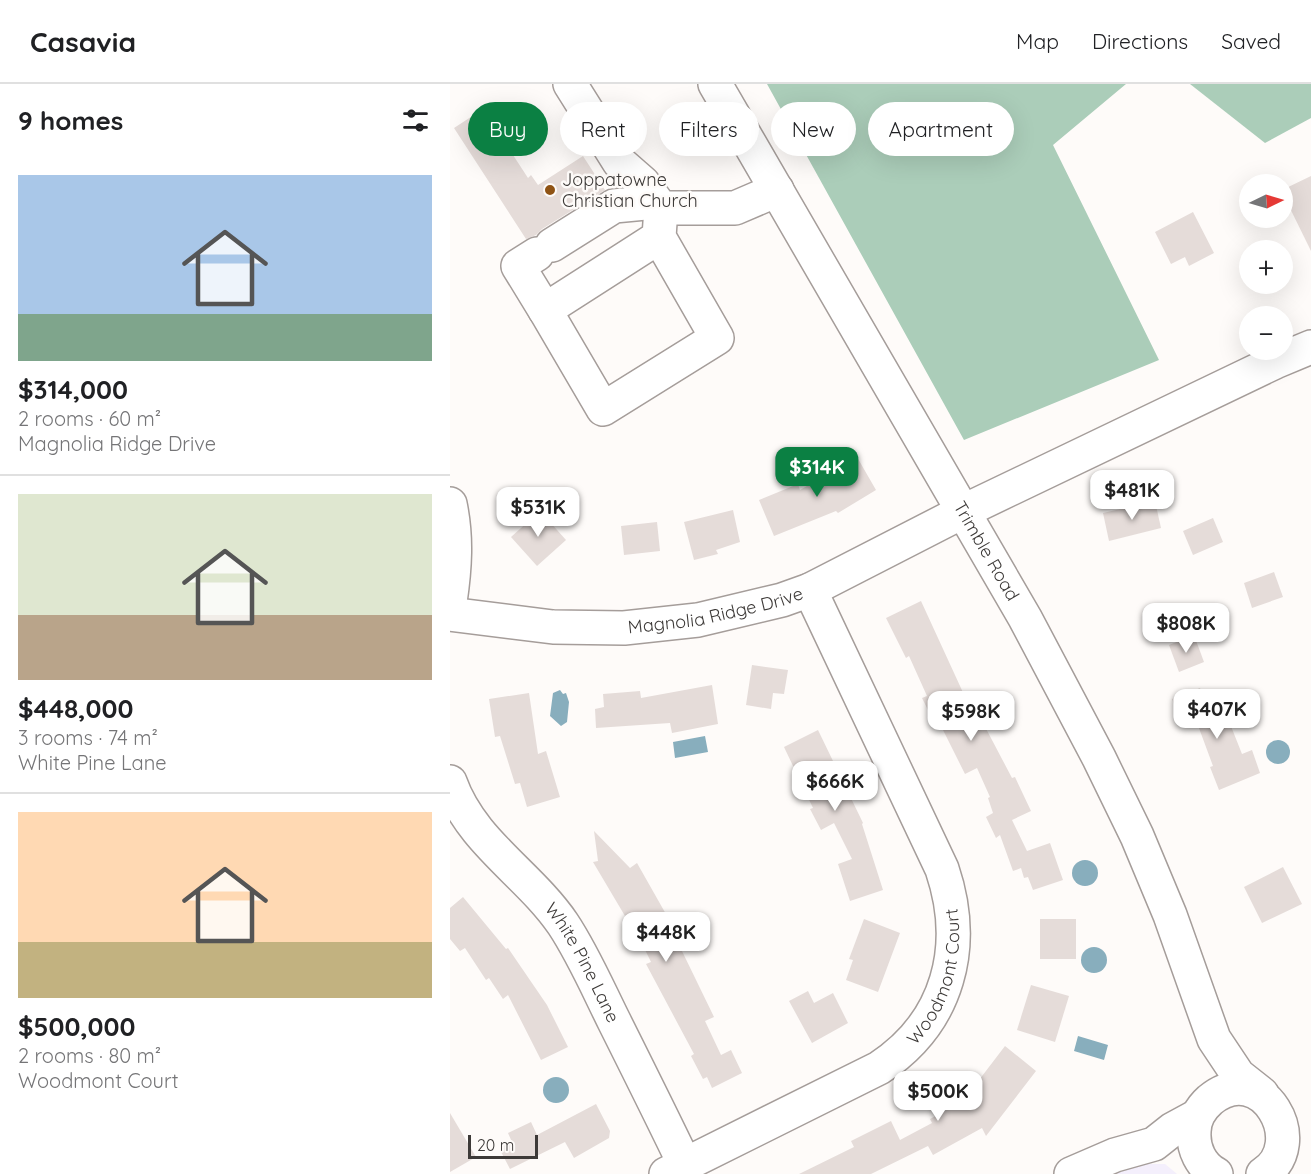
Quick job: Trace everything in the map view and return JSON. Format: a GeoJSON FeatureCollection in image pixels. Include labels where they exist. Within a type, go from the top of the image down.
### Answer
{"type":"FeatureCollection","features":[{"type":"Feature","properties":{"kind":"street"},"geometry":{"type":"LineString","coordinates":[[570,84],[619,162],[643,183],[659,215],[717,338],[603,409],[518,266],[614,206],[659,215],[735,208],[777,190]]}},
{"type":"Feature","properties":{"kind":"street","name":"Trimble Road"},"geometry":{"type":"LineString","coordinates":[[715,84],[1025,618],[1099,758],[1137,836],[1170,915],[1214,1039],[1238,1075],[1274,1104],[1282,1117],[1286,1132],[1284,1147],[1278,1161],[1266,1173]]}},
{"type":"Feature","properties":{"kind":"street"},"geometry":{"type":"LineString","coordinates":[[546,310],[659,215]]}},
{"type":"Feature","properties":{"kind":"street","name":"Magnolia Ridge Drive"},"geometry":{"type":"LineString","coordinates":[[450,614],[553,627],[624,628],[723,615],[762,606],[810,590],[962,512],[1275,362],[1311,347]]}},
{"type":"Feature","properties":{"kind":"street"},"geometry":{"type":"LineString","coordinates":[[450,504],[456,549],[450,602]]}},
{"type":"Feature","properties":{"kind":"street","name":"Woodmont Court"},"geometry":{"type":"LineString","coordinates":[[676,1169],[879,1068],[899,1055],[912,1042],[936,1007],[950,971],[954,925],[948,888],[942,869],[810,590]]}},
{"type":"Feature","properties":{"kind":"street","name":"White Pine Lane"},"geometry":{"type":"LineString","coordinates":[[450,782],[472,824],[512,869],[534,887],[564,926],[593,979],[676,1169]]}},
{"type":"Feature","properties":{"kind":"street","name":"Trimble Road"},"geometry":{"type":"LineString","coordinates":[[1208,1167],[1195,1146],[1194,1131],[1209,1087],[1210,1058],[1214,1039]]}},
{"type":"Feature","properties":{"kind":"street"},"geometry":{"type":"LineString","coordinates":[[1071,1174],[1115,1155],[1154,1144],[1201,1110],[1217,1094],[1232,1089],[1247,1089],[1262,1094]]}},
{"type":"Feature","properties":{"kind":"street"},"geometry":{"type":"LineString","coordinates":[[1154,1144],[1174,1155],[1208,1167]]}},
{"type":"Feature","properties":{"kind":"shaded area"},"geometry":{"type":"Polygon","coordinates":[[[1136,1164],[1165,1164],[1177,1174],[1116,1174],[1136,1164]]]}},
{"type":"Feature","properties":{"kind":"green space"},"geometry":{"type":"Polygon","coordinates":[[[767,84],[1126,84],[1053,145],[1159,360],[964,440],[807,156],[856,156],[856,102],[777,102],[767,84]]]}},
{"type":"Feature","properties":{"kind":"green space"},"geometry":{"type":"Polygon","coordinates":[[[1190,84],[1311,84],[1311,118],[1265,143],[1190,84]]]}},
{"type":"Feature","properties":{"kind":"water"},"geometry":{"type":"Polygon","coordinates":[[[560,690],[563,694],[566,693],[569,702],[567,722],[561,726],[550,716],[553,693],[560,690]]]}},
{"type":"Feature","properties":{"kind":"water"},"geometry":{"type":"Polygon","coordinates":[[[705,736],[708,752],[675,758],[673,742],[705,736]]]}},
{"type":"Feature","properties":{"kind":"water"},"geometry":{"type":"Polygon","coordinates":[[[1278,740],[1287,743],[1290,752],[1287,761],[1278,764],[1269,761],[1266,752],[1269,743],[1278,740]]]}},
{"type":"Feature","properties":{"kind":"water"},"geometry":{"type":"Polygon","coordinates":[[[1085,860],[1094,864],[1098,873],[1094,882],[1085,886],[1076,882],[1072,873],[1076,864],[1085,860]]]}},
{"type":"Feature","properties":{"kind":"water"},"geometry":{"type":"Polygon","coordinates":[[[1094,947],[1103,951],[1107,960],[1103,969],[1094,973],[1085,969],[1081,960],[1085,951],[1094,947]]]}},
{"type":"Feature","properties":{"kind":"water"},"geometry":{"type":"Polygon","coordinates":[[[1078,1036],[1108,1045],[1104,1060],[1074,1051],[1078,1036]]]}},
{"type":"Feature","properties":{"kind":"water"},"geometry":{"type":"Polygon","coordinates":[[[556,1077],[565,1081],[569,1090],[565,1099],[556,1103],[547,1099],[543,1090],[547,1081],[556,1077]]]}},
{"type":"Feature","properties":{"kind":"building","name":"Joppatowne Christian Church"},"geometry":{"type":"Polygon","coordinates":[[[468,119],[468,150],[454,128],[468,119]]]}},
{"type":"Feature","properties":{"kind":"building","name":"Joppatowne Christian Church"},"geometry":{"type":"Polygon","coordinates":[[[472,156],[514,156],[528,178],[531,175],[538,185],[583,156],[605,190],[536,235],[526,239],[472,156]]]}},
{"type":"Feature","properties":{"kind":"building"},"geometry":{"type":"Polygon","coordinates":[[[1311,176],[1311,251],[1293,214],[1293,185],[1311,176]]]}},
{"type":"Feature","properties":{"kind":"building"},"geometry":{"type":"Polygon","coordinates":[[[1193,212],[1214,253],[1189,266],[1185,257],[1171,264],[1155,232],[1193,212]]]}},
{"type":"Feature","properties":{"kind":"building"},"geometry":{"type":"Polygon","coordinates":[[[857,457],[876,490],[838,513],[836,511],[774,536],[759,500],[798,484],[800,490],[857,457]]]}},
{"type":"Feature","properties":{"kind":"building"},"geometry":{"type":"Polygon","coordinates":[[[1155,501],[1161,528],[1109,541],[1103,513],[1155,501]]]}},
{"type":"Feature","properties":{"kind":"building"},"geometry":{"type":"Polygon","coordinates":[[[733,510],[740,542],[716,550],[718,554],[694,560],[684,522],[733,510]]]}},
{"type":"Feature","properties":{"kind":"building"},"geometry":{"type":"Polygon","coordinates":[[[540,511],[566,540],[537,566],[511,537],[540,511]]]}},
{"type":"Feature","properties":{"kind":"building"},"geometry":{"type":"Polygon","coordinates":[[[1213,518],[1223,542],[1193,555],[1183,531],[1213,518]]]}},
{"type":"Feature","properties":{"kind":"building"},"geometry":{"type":"Polygon","coordinates":[[[657,522],[660,551],[624,555],[621,526],[657,522]]]}},
{"type":"Feature","properties":{"kind":"building"},"geometry":{"type":"Polygon","coordinates":[[[1274,572],[1283,597],[1252,608],[1244,583],[1274,572]]]}},
{"type":"Feature","properties":{"kind":"building"},"geometry":{"type":"Polygon","coordinates":[[[921,601],[977,723],[982,721],[1012,778],[1015,777],[1031,811],[1012,820],[1027,851],[1050,843],[1063,880],[1033,890],[1028,877],[1024,878],[1021,868],[1013,871],[1000,835],[996,838],[986,817],[993,813],[988,798],[990,797],[977,768],[965,774],[936,716],[932,718],[922,698],[927,696],[909,656],[906,658],[886,618],[921,601]]]}},
{"type":"Feature","properties":{"kind":"building"},"geometry":{"type":"Polygon","coordinates":[[[1194,635],[1204,662],[1179,672],[1169,645],[1194,635]]]}},
{"type":"Feature","properties":{"kind":"building"},"geometry":{"type":"Polygon","coordinates":[[[752,665],[788,670],[784,694],[773,693],[771,709],[746,705],[752,665]]]}},
{"type":"Feature","properties":{"kind":"building"},"geometry":{"type":"Polygon","coordinates":[[[712,685],[718,724],[672,733],[670,723],[596,728],[595,709],[604,707],[603,694],[640,691],[641,698],[712,685]]]}},
{"type":"Feature","properties":{"kind":"building"},"geometry":{"type":"Polygon","coordinates":[[[1200,688],[1209,712],[1223,706],[1242,754],[1252,750],[1260,773],[1219,790],[1196,720],[1182,726],[1172,699],[1200,688]]]}},
{"type":"Feature","properties":{"kind":"building"},"geometry":{"type":"Polygon","coordinates":[[[529,693],[538,754],[546,751],[560,797],[527,807],[520,783],[515,784],[500,736],[495,737],[489,699],[529,693]]]}},
{"type":"Feature","properties":{"kind":"building"},"geometry":{"type":"Polygon","coordinates":[[[818,730],[863,823],[883,890],[850,901],[838,864],[852,859],[834,823],[821,830],[784,747],[818,730]]]}},
{"type":"Feature","properties":{"kind":"building"},"geometry":{"type":"Polygon","coordinates":[[[594,831],[630,868],[637,863],[683,947],[681,949],[714,1017],[705,1021],[721,1055],[731,1050],[742,1073],[712,1088],[707,1077],[703,1079],[691,1056],[694,1054],[646,964],[651,962],[628,915],[625,916],[593,862],[598,861],[594,831]]]}},
{"type":"Feature","properties":{"kind":"building"},"geometry":{"type":"Polygon","coordinates":[[[1283,867],[1302,904],[1262,923],[1244,887],[1283,867]]]}},
{"type":"Feature","properties":{"kind":"building"},"geometry":{"type":"Polygon","coordinates":[[[463,897],[506,949],[508,948],[547,1005],[568,1047],[541,1060],[508,995],[503,999],[489,978],[486,980],[465,948],[460,951],[450,939],[450,908],[463,897]]]}},
{"type":"Feature","properties":{"kind":"building"},"geometry":{"type":"Polygon","coordinates":[[[864,919],[900,933],[878,992],[846,980],[853,960],[849,959],[864,919]]]}},
{"type":"Feature","properties":{"kind":"building"},"geometry":{"type":"Polygon","coordinates":[[[1040,919],[1076,919],[1076,959],[1040,959],[1040,919]]]}},
{"type":"Feature","properties":{"kind":"building"},"geometry":{"type":"Polygon","coordinates":[[[1031,985],[1069,996],[1055,1042],[1017,1030],[1031,985]]]}},
{"type":"Feature","properties":{"kind":"building"},"geometry":{"type":"Polygon","coordinates":[[[808,991],[814,1003],[833,993],[848,1023],[812,1043],[789,1001],[808,991]]]}},
{"type":"Feature","properties":{"kind":"building"},"geometry":{"type":"Polygon","coordinates":[[[1005,1046],[1036,1071],[986,1136],[982,1128],[933,1155],[928,1146],[871,1174],[799,1174],[854,1147],[851,1141],[891,1121],[900,1140],[932,1123],[930,1119],[963,1101],[1005,1046]]]}},
{"type":"Feature","properties":{"kind":"building"},"geometry":{"type":"Polygon","coordinates":[[[596,1104],[610,1131],[609,1138],[574,1158],[565,1142],[510,1169],[499,1148],[512,1142],[508,1133],[531,1122],[537,1135],[596,1104]]]}},
{"type":"Feature","properties":{"kind":"building"},"geometry":{"type":"Polygon","coordinates":[[[450,1113],[476,1157],[450,1172],[450,1113]]]}},
{"type":"Feature","properties":{"kind":"place","name":"Joppatowne Christian Church"},"geometry":{"type":"Point","coordinates":[550,190]}}]}
